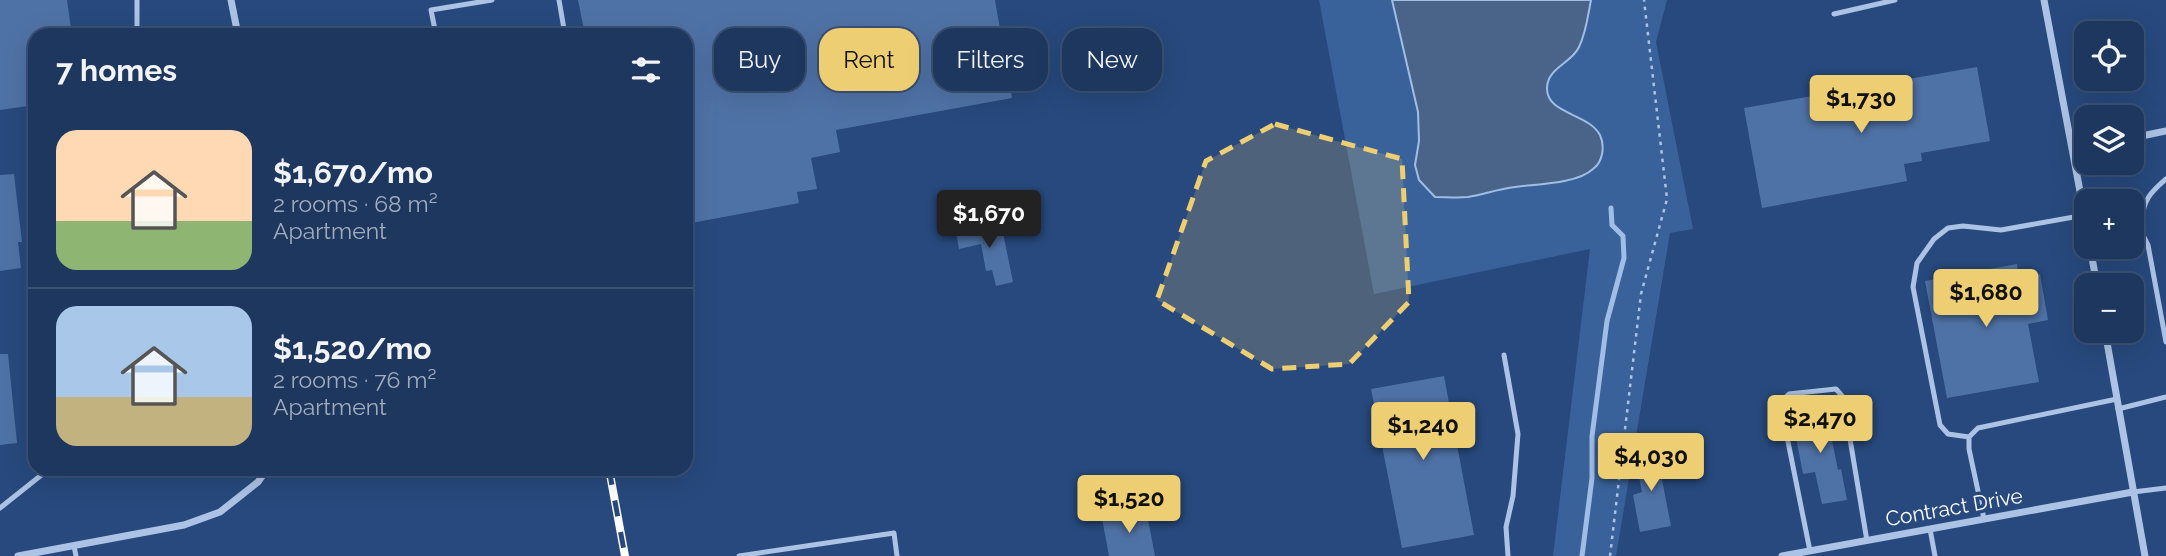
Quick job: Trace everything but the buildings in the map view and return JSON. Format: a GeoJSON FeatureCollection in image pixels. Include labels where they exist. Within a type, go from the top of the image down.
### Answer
{"type":"FeatureCollection","features":[{"type":"Feature","properties":{"kind":"street"},"geometry":{"type":"LineString","coordinates":[[231,0],[237,28]]}},
{"type":"Feature","properties":{"kind":"street"},"geometry":{"type":"LineString","coordinates":[[2044,0],[2080,189]]}},
{"type":"Feature","properties":{"kind":"street"},"geometry":{"type":"LineString","coordinates":[[2144,136],[2166,133]]}},
{"type":"Feature","properties":{"kind":"street"},"geometry":{"type":"LineString","coordinates":[[2107,343],[2144,556]]}},
{"type":"Feature","properties":{"kind":"street"},"geometry":{"type":"LineString","coordinates":[[18,556],[184,525],[220,512],[262,476]]}},
{"type":"Feature","properties":{"kind":"street","name":"Contract Drive"},"geometry":{"type":"LineString","coordinates":[[1782,556],[2133,492]]}},
{"type":"Feature","properties":{"kind":"lane"},"geometry":{"type":"LineString","coordinates":[[137,0],[137,28]]}},
{"type":"Feature","properties":{"kind":"lane"},"geometry":{"type":"LineString","coordinates":[[435,28],[432,10],[492,0]]}},
{"type":"Feature","properties":{"kind":"lane"},"geometry":{"type":"LineString","coordinates":[[559,0],[564,28]]}},
{"type":"Feature","properties":{"kind":"lane"},"geometry":{"type":"LineString","coordinates":[[1833,14],[1895,0]]}},
{"type":"Feature","properties":{"kind":"lane"},"geometry":{"type":"LineString","coordinates":[[2144,204],[2147,197],[2166,179]]}},
{"type":"Feature","properties":{"kind":"lane"},"geometry":{"type":"LineString","coordinates":[[1969,437],[1948,434],[1940,425],[1913,287],[1917,263],[1934,239],[1948,228],[1964,226],[2001,230],[2074,220]]}},
{"type":"Feature","properties":{"kind":"lane"},"geometry":{"type":"LineString","coordinates":[[2144,237],[2148,245],[2166,342]]}},
{"type":"Feature","properties":{"kind":"lane"},"geometry":{"type":"LineString","coordinates":[[1504,355],[1518,434],[1513,496],[1506,527],[1508,556]]}},
{"type":"Feature","properties":{"kind":"lane"},"geometry":{"type":"LineString","coordinates":[[1810,551],[1780,402],[1789,394],[1836,389],[1843,397],[1867,541]]}},
{"type":"Feature","properties":{"kind":"lane"},"geometry":{"type":"LineString","coordinates":[[2118,409],[2160,401],[2166,397]]}},
{"type":"Feature","properties":{"kind":"lane"},"geometry":{"type":"LineString","coordinates":[[1984,519],[1969,449],[1969,437],[1978,428],[2117,398]]}},
{"type":"Feature","properties":{"kind":"lane"},"geometry":{"type":"LineString","coordinates":[[0,508],[40,476]]}},
{"type":"Feature","properties":{"kind":"lane"},"geometry":{"type":"LineString","coordinates":[[2133,492],[2166,488]]}},
{"type":"Feature","properties":{"kind":"lane"},"geometry":{"type":"LineString","coordinates":[[1930,529],[1935,556]]}},
{"type":"Feature","properties":{"kind":"lane"},"geometry":{"type":"LineString","coordinates":[[739,556],[894,533],[897,556]]}},
{"type":"Feature","properties":{"kind":"lane"},"geometry":{"type":"LineString","coordinates":[[74,545],[76,556]]}},
{"type":"Feature","properties":{"kind":"path"},"geometry":{"type":"LineString","coordinates":[[1610,556],[1641,294],[1667,199],[1644,0]]}},
{"type":"Feature","properties":{"kind":"highlighted area"},"geometry":{"type":"Polygon","coordinates":[[[1275,124],[1402,159],[1409,302],[1349,364],[1272,369],[1157,300],[1206,161],[1275,124]]]}},
{"type":"Feature","properties":{"kind":"shaded area"},"geometry":{"type":"Polygon","coordinates":[[[1319,0],[1667,0],[1656,42],[1693,229],[1670,233],[1616,556],[1553,556],[1590,249],[1374,294],[1319,0]]]}},
{"type":"Feature","properties":{"kind":"shaded area"},"geometry":{"type":"Polygon","coordinates":[[[1392,0],[1591,0],[1585,30],[1576,53],[1555,70],[1547,88],[1548,97],[1553,103],[1587,122],[1600,135],[1602,154],[1596,166],[1586,174],[1567,180],[1468,197],[1435,197],[1419,180],[1415,165],[1419,141],[1418,112],[1392,0]]]}},
{"type":"Feature","properties":{"kind":"waterway"},"geometry":{"type":"LineString","coordinates":[[1582,556],[1592,478],[1592,436],[1607,321],[1624,258],[1623,236],[1612,225],[1611,208]]}},
{"type":"Feature","properties":{"kind":"railway"},"geometry":{"type":"LineString","coordinates":[[610,476],[625,556]]}}]}
